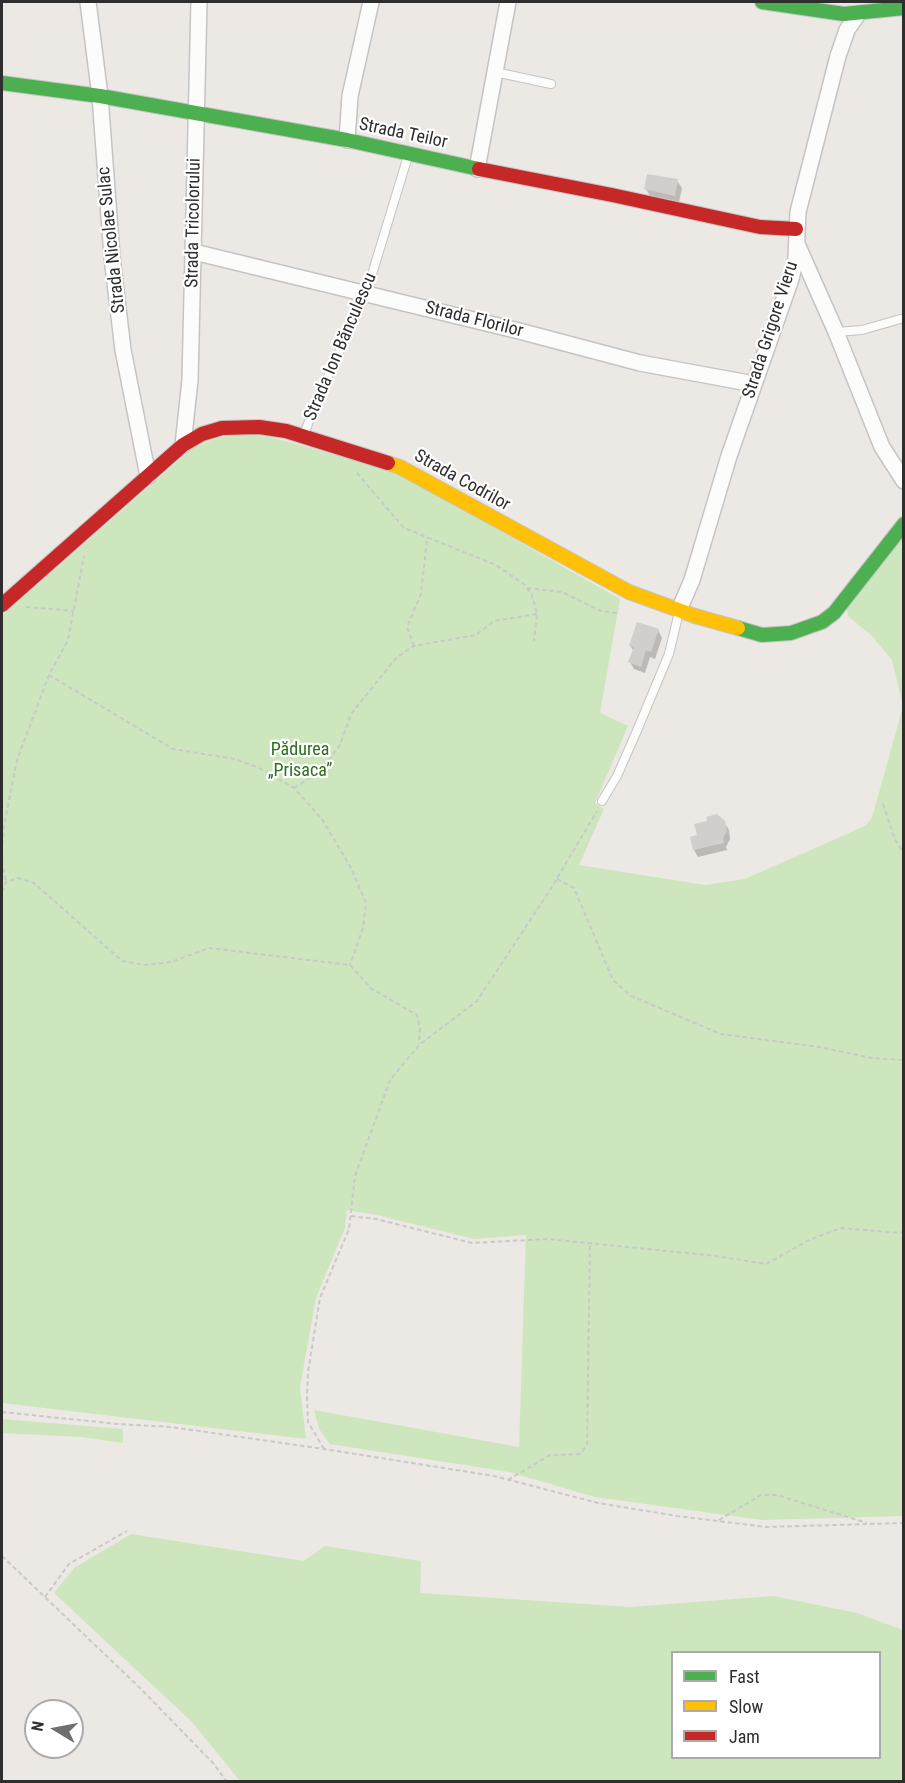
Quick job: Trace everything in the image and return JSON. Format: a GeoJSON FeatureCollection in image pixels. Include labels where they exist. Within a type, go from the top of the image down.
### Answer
{"type":"FeatureCollection","features":[{"type":"Feature","properties":{"kind":"street","name":"Strada Nicolae Sulac"},"geometry":{"type":"LineString","coordinates":[[88,2],[100,96],[112,257],[123,350],[148,476]]}},
{"type":"Feature","properties":{"kind":"street","name":"Strada Tricolorului"},"geometry":{"type":"LineString","coordinates":[[183,445],[190,380],[200,2]]}},
{"type":"Feature","properties":{"kind":"street"},"geometry":{"type":"LineString","coordinates":[[346,140],[350,96],[371,2]]}},
{"type":"Feature","properties":{"kind":"street"},"geometry":{"type":"LineString","coordinates":[[477,169],[508,2]]}},
{"type":"Feature","properties":{"kind":"street"},"geometry":{"type":"LineString","coordinates":[[762,2],[816,6],[858,14],[903,8]]}},
{"type":"Feature","properties":{"kind":"street","name":"Strada Grigore Vieru"},"geometry":{"type":"LineString","coordinates":[[679,610],[692,580],[729,456],[791,279],[798,212],[838,56],[847,30],[858,14]]}},
{"type":"Feature","properties":{"kind":"street","name":"Strada Teilor"},"geometry":{"type":"LineString","coordinates":[[2,83],[100,96],[346,140],[477,169],[612,195],[796,237]]}},
{"type":"Feature","properties":{"kind":"street"},"geometry":{"type":"LineString","coordinates":[[796,237],[882,447],[903,481]]}},
{"type":"Feature","properties":{"kind":"street","name":"Strada Florilor"},"geometry":{"type":"LineString","coordinates":[[194,252],[640,363],[754,384]]}},
{"type":"Feature","properties":{"kind":"street","name":"Strada Codrilor"},"geometry":{"type":"LineString","coordinates":[[2,605],[183,445],[202,434],[222,428],[241,426],[304,435],[400,467],[629,592],[695,616],[762,634],[791,633],[822,622],[834,613],[903,524]]}},
{"type":"Feature","properties":{"kind":"lane"},"geometry":{"type":"LineString","coordinates":[[495,72],[551,84]]}},
{"type":"Feature","properties":{"kind":"lane","name":"Strada Ion Bănculescu"},"geometry":{"type":"LineString","coordinates":[[304,435],[314,407],[366,294],[409,154]]}},
{"type":"Feature","properties":{"kind":"lane"},"geometry":{"type":"LineString","coordinates":[[836,332],[862,330],[903,318]]}},
{"type":"Feature","properties":{"kind":"lane"},"geometry":{"type":"LineString","coordinates":[[602,801],[617,776],[669,654],[679,610]]}},
{"type":"Feature","properties":{"kind":"path"},"geometry":{"type":"LineString","coordinates":[[354,470],[404,528],[496,565],[527,588],[532,595],[537,614],[534,641]]}},
{"type":"Feature","properties":{"kind":"path"},"geometry":{"type":"LineString","coordinates":[[2,852],[4,826],[17,760],[49,675],[68,640],[89,528]]}},
{"type":"Feature","properties":{"kind":"path"},"geometry":{"type":"LineString","coordinates":[[414,646],[407,627],[421,594],[428,538]]}},
{"type":"Feature","properties":{"kind":"path"},"geometry":{"type":"LineString","coordinates":[[527,588],[562,592],[601,611],[617,613]]}},
{"type":"Feature","properties":{"kind":"path"},"geometry":{"type":"LineString","coordinates":[[2,605],[74,611]]}},
{"type":"Feature","properties":{"kind":"path"},"geometry":{"type":"LineString","coordinates":[[294,788],[320,772],[340,745],[351,714],[397,657],[414,646],[476,635],[494,621],[537,614]]}},
{"type":"Feature","properties":{"kind":"path"},"geometry":{"type":"LineString","coordinates":[[49,675],[172,749],[235,759],[259,768],[294,788],[322,819],[351,868],[366,903],[363,928],[350,965]]}},
{"type":"Feature","properties":{"kind":"path"},"geometry":{"type":"LineString","coordinates":[[324,1449],[308,1422],[308,1372],[320,1298],[349,1229],[355,1176],[390,1080],[419,1044],[477,1001],[557,879],[602,801]]}},
{"type":"Feature","properties":{"kind":"path"},"geometry":{"type":"LineString","coordinates":[[883,804],[895,840],[903,853]]}},
{"type":"Feature","properties":{"kind":"path"},"geometry":{"type":"LineString","coordinates":[[2,861],[6,882],[2,892]]}},
{"type":"Feature","properties":{"kind":"path"},"geometry":{"type":"LineString","coordinates":[[6,882],[18,878],[34,883],[123,961],[145,965],[171,962],[209,948],[350,965],[372,989],[417,1015],[420,1029],[419,1044]]}},
{"type":"Feature","properties":{"kind":"path"},"geometry":{"type":"LineString","coordinates":[[557,879],[574,888],[613,980],[631,996],[721,1034],[819,1047],[872,1058],[903,1060]]}},
{"type":"Feature","properties":{"kind":"path"},"geometry":{"type":"LineString","coordinates":[[351,1216],[376,1219],[472,1243],[547,1239],[716,1256],[766,1264],[809,1240],[842,1228],[900,1233],[903,1231]]}},
{"type":"Feature","properties":{"kind":"path"},"geometry":{"type":"LineString","coordinates":[[508,1480],[550,1455],[580,1455],[587,1445],[590,1243]]}},
{"type":"Feature","properties":{"kind":"path"},"geometry":{"type":"LineString","coordinates":[[2,1412],[171,1427],[324,1449],[508,1480],[598,1503],[766,1527],[903,1523]]}},
{"type":"Feature","properties":{"kind":"path"},"geometry":{"type":"LineString","coordinates":[[718,1521],[761,1495],[777,1495],[870,1524]]}},
{"type":"Feature","properties":{"kind":"path"},"geometry":{"type":"LineString","coordinates":[[45,1597],[69,1564],[127,1531]]}},
{"type":"Feature","properties":{"kind":"path"},"geometry":{"type":"LineString","coordinates":[[2,1556],[140,1688],[213,1763],[227,1782]]}},
{"type":"Feature","properties":{"kind":"green space","name":"Pădurea „Prisaca”"},"geometry":{"type":"Polygon","coordinates":[[[255,433],[393,470],[620,599],[600,713],[628,726],[595,803],[604,809],[579,865],[705,885],[745,879],[865,826],[872,818],[903,706],[903,1516],[762,1520],[595,1497],[509,1472],[330,1444],[319,1429],[314,1410],[519,1447],[526,1235],[474,1239],[377,1215],[347,1210],[345,1228],[316,1298],[300,1387],[306,1439],[2,1403],[2,616],[193,448],[219,437],[255,433]]]}},
{"type":"Feature","properties":{"kind":"green space"},"geometry":{"type":"Polygon","coordinates":[[[903,534],[903,706],[892,660],[872,636],[848,616],[846,604],[903,534]]]}},
{"type":"Feature","properties":{"kind":"green space"},"geometry":{"type":"Polygon","coordinates":[[[2,1419],[123,1429],[123,1443],[81,1437],[2,1433],[2,1419]]]}},
{"type":"Feature","properties":{"kind":"green space"},"geometry":{"type":"Polygon","coordinates":[[[131,1534],[304,1561],[325,1546],[421,1561],[420,1593],[631,1607],[773,1596],[857,1613],[903,1630],[903,1781],[240,1781],[191,1721],[54,1593],[74,1568],[131,1534]]]}},
{"type":"Feature","properties":{"kind":"building"},"geometry":{"type":"Polygon","coordinates":[[[647,174],[678,179],[675,196],[644,189],[647,174]]]}},
{"type":"Feature","properties":{"kind":"building"},"geometry":{"type":"Polygon","coordinates":[[[637,622],[659,629],[651,652],[646,650],[641,667],[628,662],[634,647],[629,646],[637,622]]]}},
{"type":"Feature","properties":{"kind":"building"},"geometry":{"type":"Polygon","coordinates":[[[717,814],[725,821],[727,831],[723,838],[724,843],[693,850],[690,837],[697,835],[694,824],[707,821],[706,817],[717,814]]]}},
{"type":"Feature","properties":{"kind":"traffic: fast"},"geometry":{"type":"LineString","coordinates":[[762,2],[844,14],[904,8]]}},
{"type":"Feature","properties":{"kind":"traffic: fast"},"geometry":{"type":"LineString","coordinates":[[2,83],[100,96],[347,140],[479,169]]}},
{"type":"Feature","properties":{"kind":"traffic: fast"},"geometry":{"type":"LineString","coordinates":[[738,628],[762,635],[791,633],[822,622],[834,613],[904,524]]}},
{"type":"Feature","properties":{"kind":"traffic: slow"},"geometry":{"type":"LineString","coordinates":[[388,463],[400,467],[629,592],[695,616],[738,628]]}},
{"type":"Feature","properties":{"kind":"traffic: jam"},"geometry":{"type":"LineString","coordinates":[[479,169],[760,227],[796,229]]}},
{"type":"Feature","properties":{"kind":"traffic: jam"},"geometry":{"type":"LineString","coordinates":[[2,605],[183,445],[202,434],[222,428],[259,427],[286,431],[388,463]]}}]}
